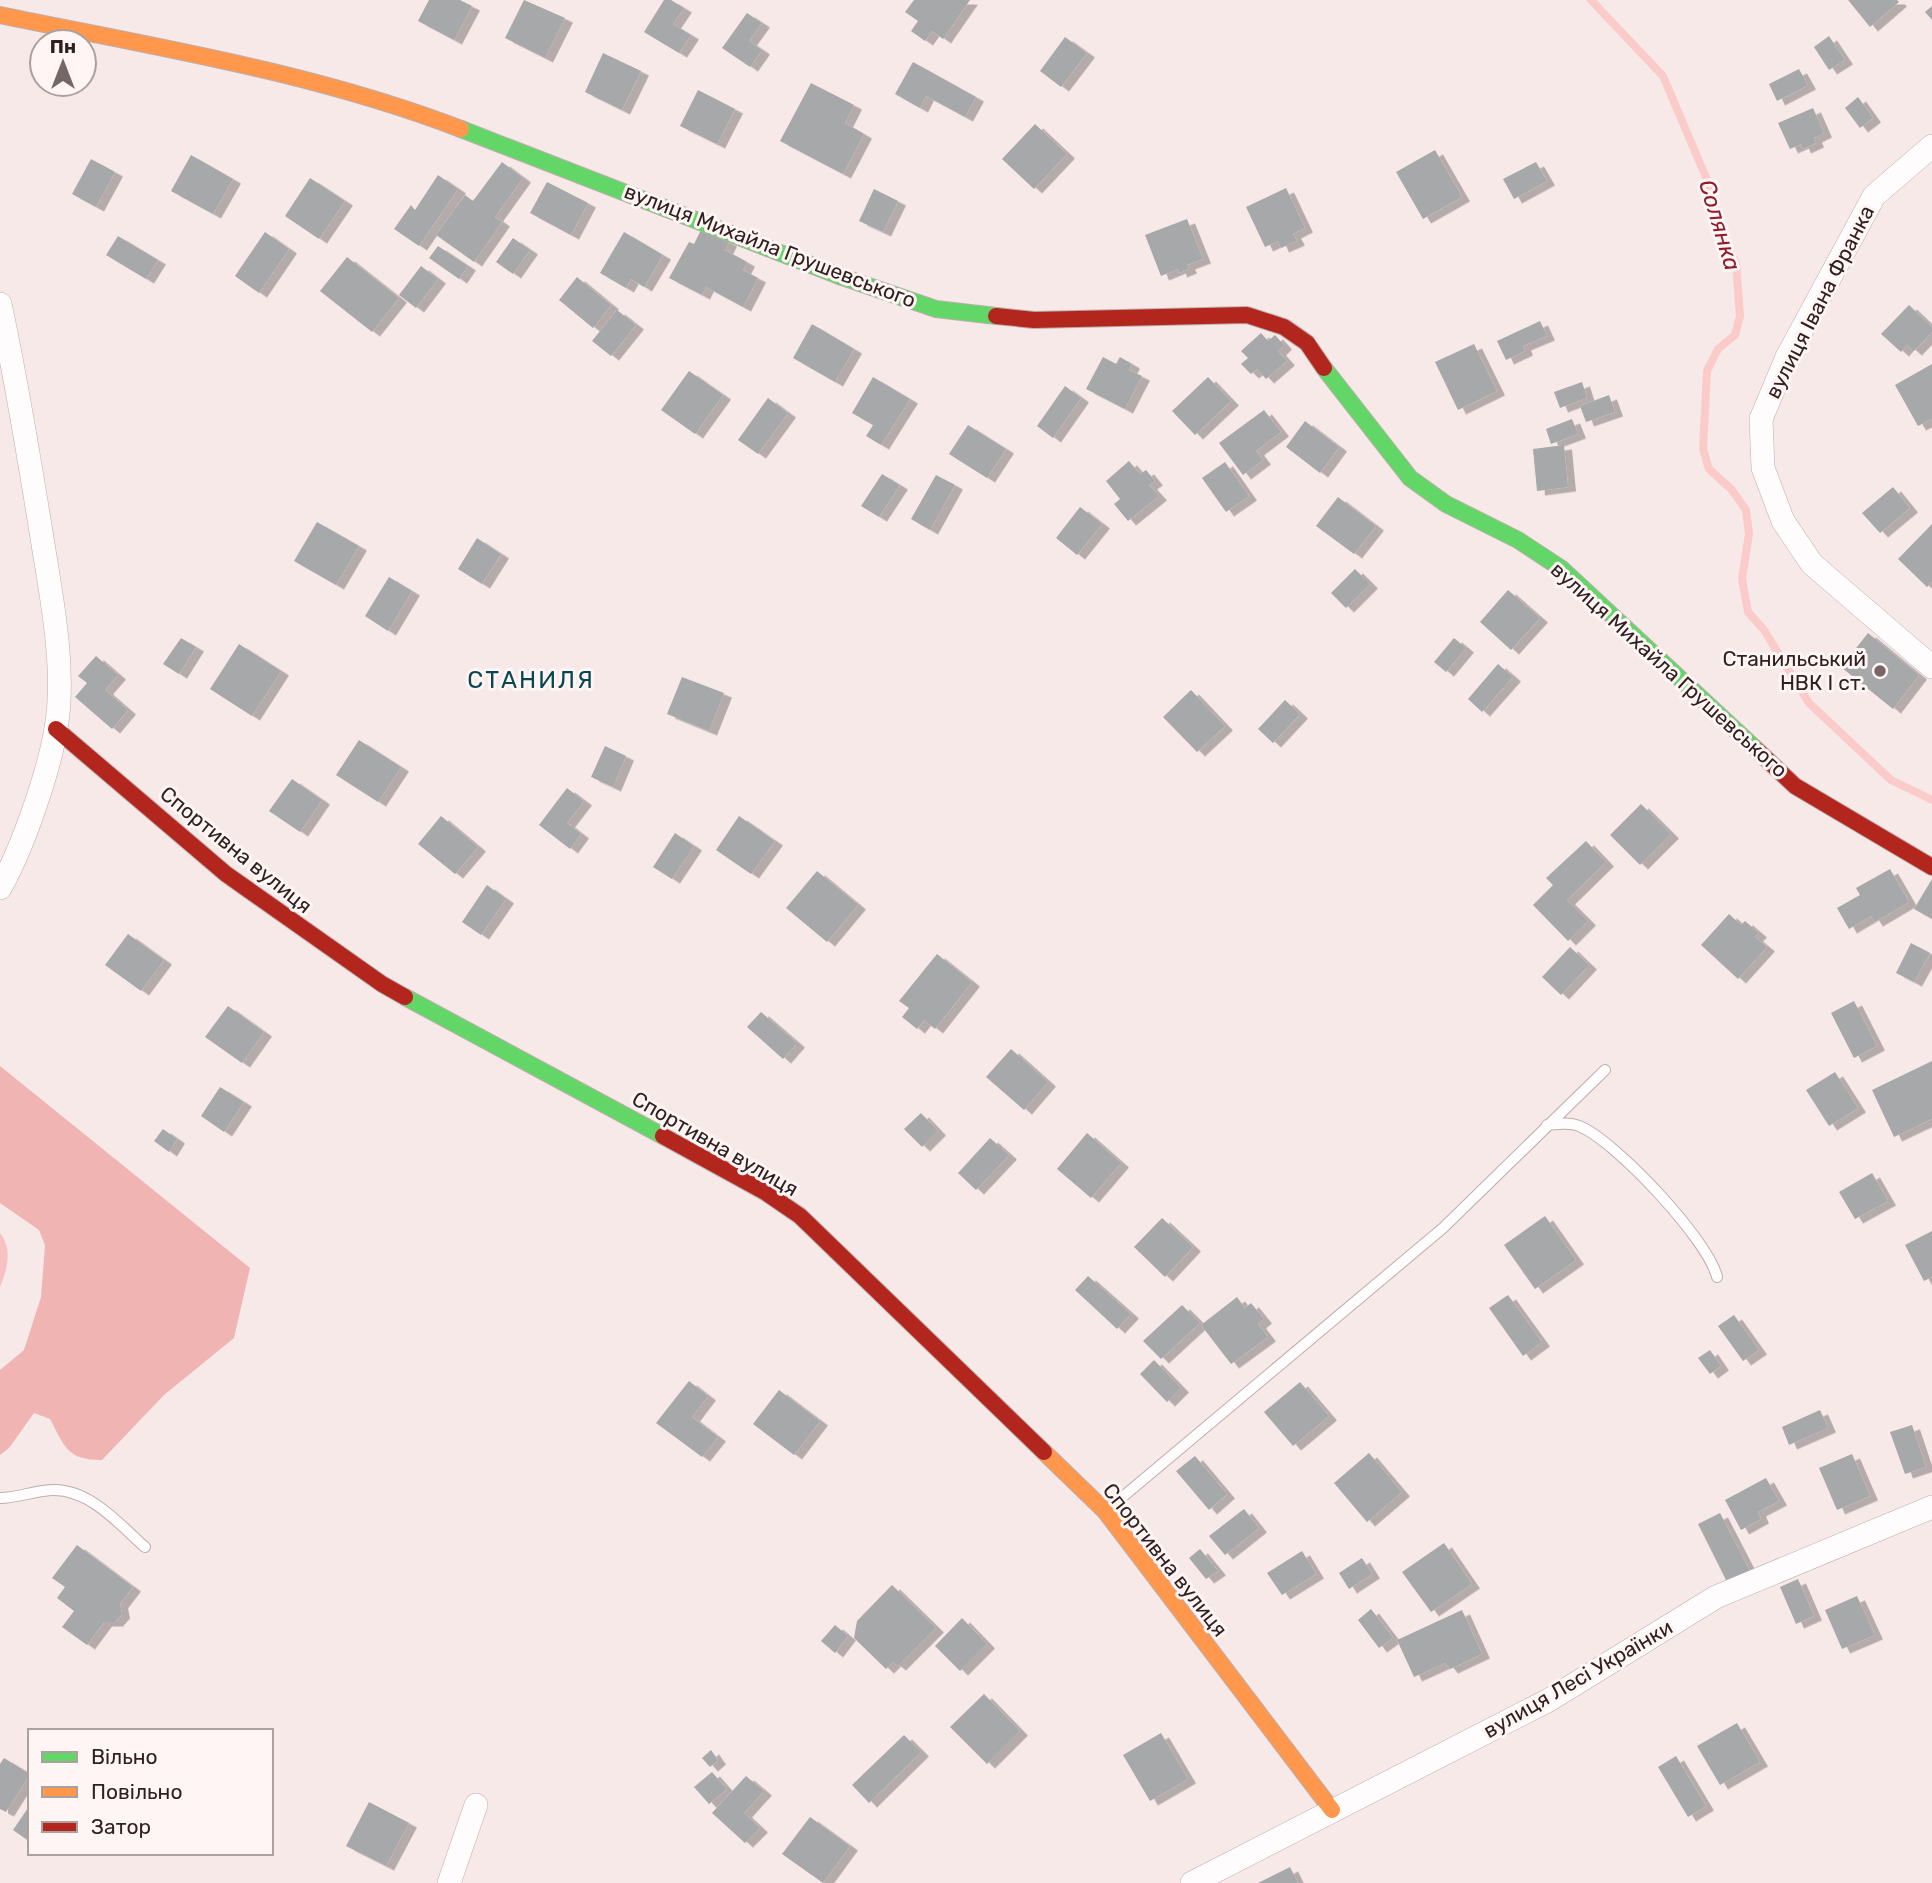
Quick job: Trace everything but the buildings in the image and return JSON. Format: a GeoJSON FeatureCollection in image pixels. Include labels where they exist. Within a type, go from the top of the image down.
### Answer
{"type":"FeatureCollection","features":[{"type":"Feature","properties":{"kind":"street","name":"вулиця Михайла Грушевського"},"geometry":{"type":"LineString","coordinates":[[12,11],[390,102],[842,277],[936,309],[1034,320],[1247,315],[1284,327],[1307,343],[1334,383],[1410,478],[1446,504],[1518,540],[1562,569],[1795,786],[1932,867]]}},
{"type":"Feature","properties":{"kind":"street","name":"вулиця Івана Франка"},"geometry":{"type":"LineString","coordinates":[[1932,146],[1874,196],[1787,357],[1761,419],[1763,468],[1783,521],[1812,564],[1932,667]]}},
{"type":"Feature","properties":{"kind":"street"},"geometry":{"type":"LineString","coordinates":[[0,304],[21,401],[51,596],[59,689],[56,729],[27,830],[0,888]]}},
{"type":"Feature","properties":{"kind":"street","name":"Спортивна вулиця"},"geometry":{"type":"LineString","coordinates":[[56,729],[226,874],[382,984],[765,1192],[800,1216],[1105,1511],[1332,1810]]}},
{"type":"Feature","properties":{"kind":"street","name":"вулиця Лесі Українки"},"geometry":{"type":"LineString","coordinates":[[1192,1883],[1549,1700],[1716,1597],[1932,1507]]}},
{"type":"Feature","properties":{"kind":"street"},"geometry":{"type":"LineString","coordinates":[[449,1883],[476,1805]]}},
{"type":"Feature","properties":{"kind":"lane"},"geometry":{"type":"LineString","coordinates":[[1105,1511],[1443,1228],[1605,1070]]}},
{"type":"Feature","properties":{"kind":"lane"},"geometry":{"type":"LineString","coordinates":[[1547,1125],[1564,1123],[1580,1126],[1637,1172],[1703,1247],[1717,1277]]}},
{"type":"Feature","properties":{"kind":"lane"},"geometry":{"type":"LineString","coordinates":[[0,1497],[54,1490],[74,1492],[94,1503],[145,1547]]}},
{"type":"Feature","properties":{"kind":"shaded area"},"geometry":{"type":"Polygon","coordinates":[[[0,1066],[250,1268],[234,1338],[164,1395],[102,1460],[81,1458],[68,1450],[50,1419],[34,1413],[9,1448],[0,1455],[0,1370],[24,1350],[41,1297],[45,1245],[39,1230],[0,1203],[0,1066]]]}},
{"type":"Feature","properties":{"kind":"shaded area"},"geometry":{"type":"Polygon","coordinates":[[[0,1233],[8,1253],[7,1267],[0,1287],[0,1233]]]}},
{"type":"Feature","properties":{"kind":"waterway","name":"Солянка"},"geometry":{"type":"LineString","coordinates":[[1591,0],[1663,76],[1708,182],[1724,238],[1736,263],[1740,316],[1735,335],[1718,349],[1707,371],[1703,449],[1709,469],[1732,490],[1746,510],[1749,534],[1742,579],[1748,612],[1764,630],[1809,703],[1891,780],[1932,800]]}},
{"type":"Feature","properties":{"kind":"traffic: fast"},"geometry":{"type":"LineString","coordinates":[[461,129],[842,277],[936,309],[996,316]]}},
{"type":"Feature","properties":{"kind":"traffic: fast"},"geometry":{"type":"LineString","coordinates":[[1324,368],[1410,478],[1446,504],[1518,540],[1562,569],[1758,751]]}},
{"type":"Feature","properties":{"kind":"traffic: fast"},"geometry":{"type":"LineString","coordinates":[[405,997],[663,1136]]}},
{"type":"Feature","properties":{"kind":"traffic: slow"},"geometry":{"type":"LineString","coordinates":[[0,15],[291,76],[405,109],[461,129]]}},
{"type":"Feature","properties":{"kind":"traffic: slow"},"geometry":{"type":"LineString","coordinates":[[1044,1452],[1105,1511],[1332,1810]]}},
{"type":"Feature","properties":{"kind":"traffic: jam"},"geometry":{"type":"LineString","coordinates":[[996,316],[1034,320],[1247,315],[1284,327],[1307,343],[1324,368]]}},
{"type":"Feature","properties":{"kind":"traffic: jam"},"geometry":{"type":"LineString","coordinates":[[56,729],[226,874],[382,984],[405,997]]}},
{"type":"Feature","properties":{"kind":"traffic: jam"},"geometry":{"type":"LineString","coordinates":[[1758,751],[1795,786],[1932,867]]}},
{"type":"Feature","properties":{"kind":"traffic: jam"},"geometry":{"type":"LineString","coordinates":[[663,1136],[765,1192],[800,1216],[1044,1452]]}},
{"type":"Feature","properties":{"kind":"place","name":"Станильський НВК І ст."},"geometry":{"type":"Point","coordinates":[1880,671]}},
{"type":"Feature","properties":{"kind":"district","name":"СТАНИЛЯ"},"geometry":{"type":"Point","coordinates":[531,680]}}]}
